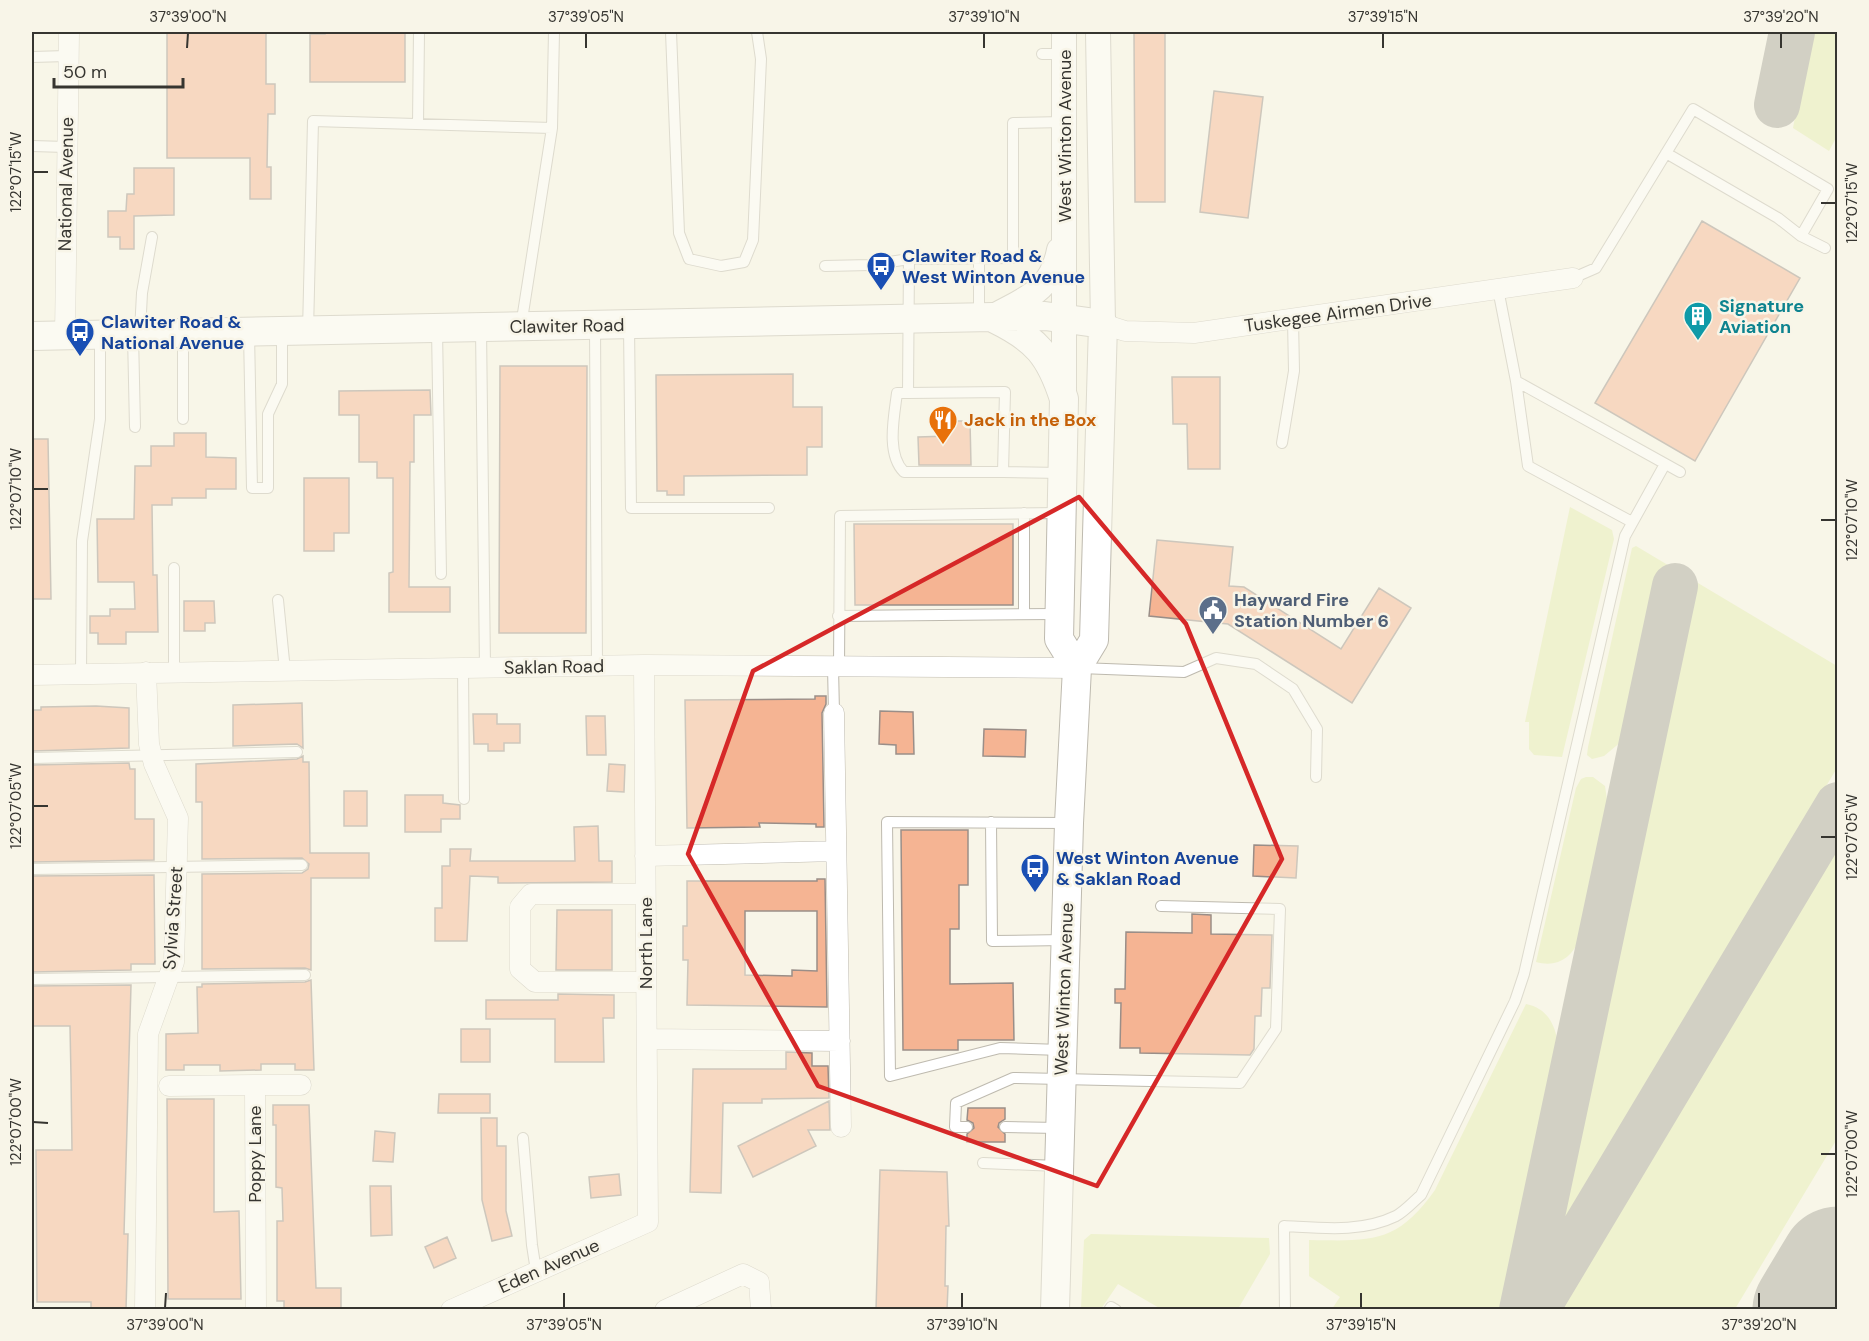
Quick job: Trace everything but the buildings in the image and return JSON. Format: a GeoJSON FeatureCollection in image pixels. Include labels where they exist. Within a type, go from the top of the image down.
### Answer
{"type":"FeatureCollection","features":[{"type":"Feature","properties":{"kind":"main road","name":"Clawiter Road"},"geometry":{"type":"LineString","coordinates":[[32,336],[1065,317],[1103,324]]}},
{"type":"Feature","properties":{"kind":"main road"},"geometry":{"type":"LineString","coordinates":[[986,318],[1022,332],[1043,351],[1054,369],[1064,399]]}},
{"type":"Feature","properties":{"kind":"main road","name":"West Winton Avenue"},"geometry":{"type":"LineString","coordinates":[[1055,1310],[1069,823],[1077,668],[1094,640],[1103,324]]}},
{"type":"Feature","properties":{"kind":"main road","name":"West Winton Avenue"},"geometry":{"type":"LineString","coordinates":[[1064,399],[1059,639],[1077,668]]}},
{"type":"Feature","properties":{"kind":"street","name":"National Avenue"},"geometry":{"type":"LineString","coordinates":[[65,336],[69,32]]}},
{"type":"Feature","properties":{"kind":"street","name":"West Winton Avenue"},"geometry":{"type":"LineString","coordinates":[[1098,32],[1103,324]]}},
{"type":"Feature","properties":{"kind":"street","name":"West Winton Avenue"},"geometry":{"type":"LineString","coordinates":[[1057,46],[1065,122],[1064,399]]}},
{"type":"Feature","properties":{"kind":"street"},"geometry":{"type":"LineString","coordinates":[[986,318],[1041,289],[1056,270],[1065,222]]}},
{"type":"Feature","properties":{"kind":"street","name":"Tuskegee Airmen Drive"},"geometry":{"type":"LineString","coordinates":[[1103,324],[1125,331],[1194,333],[1573,278]]}},
{"type":"Feature","properties":{"kind":"street","name":"Saklan Road"},"geometry":{"type":"LineString","coordinates":[[32,675],[644,665],[1077,668]]}},
{"type":"Feature","properties":{"kind":"street","name":"North Lane"},"geometry":{"type":"LineString","coordinates":[[644,665],[648,1221]]}},
{"type":"Feature","properties":{"kind":"street","name":"Sylvia Street"},"geometry":{"type":"LineString","coordinates":[[145,1310],[148,1034],[174,962],[178,818],[152,758],[146,722],[146,672]]}},
{"type":"Feature","properties":{"kind":"street"},"geometry":{"type":"LineString","coordinates":[[834,713],[841,1127]]}},
{"type":"Feature","properties":{"kind":"street"},"geometry":{"type":"LineString","coordinates":[[645,856],[836,851]]}},
{"type":"Feature","properties":{"kind":"street"},"geometry":{"type":"LineString","coordinates":[[645,894],[531,894],[520,907],[520,969],[535,982],[646,982]]}},
{"type":"Feature","properties":{"kind":"street"},"geometry":{"type":"LineString","coordinates":[[646,1040],[840,1041]]}},
{"type":"Feature","properties":{"kind":"street"},"geometry":{"type":"LineString","coordinates":[[255,1085],[302,1085]]}},
{"type":"Feature","properties":{"kind":"street","name":"Poppy Lane"},"geometry":{"type":"LineString","coordinates":[[169,1086],[255,1085],[256,1310]]}},
{"type":"Feature","properties":{"kind":"street","name":"Eden Avenue"},"geometry":{"type":"LineString","coordinates":[[451,1310],[648,1221]]}},
{"type":"Feature","properties":{"kind":"street"},"geometry":{"type":"LineString","coordinates":[[665,1310],[742,1275],[759,1282],[761,1310]]}},
{"type":"Feature","properties":{"kind":"lane"},"geometry":{"type":"LineString","coordinates":[[418,124],[419,32]]}},
{"type":"Feature","properties":{"kind":"lane"},"geometry":{"type":"LineString","coordinates":[[521,327],[552,128],[554,32]]}},
{"type":"Feature","properties":{"kind":"lane"},"geometry":{"type":"LineString","coordinates":[[671,32],[679,233],[689,260],[721,266],[744,262],[753,240],[762,59],[757,32]]}},
{"type":"Feature","properties":{"kind":"lane"},"geometry":{"type":"LineString","coordinates":[[32,57],[67,56]]}},
{"type":"Feature","properties":{"kind":"lane"},"geometry":{"type":"LineString","coordinates":[[1573,278],[1596,268],[1693,109],[1828,189],[1801,236]]}},
{"type":"Feature","properties":{"kind":"lane"},"geometry":{"type":"LineString","coordinates":[[249,333],[252,488],[268,488],[268,414],[282,384],[295,332],[313,121],[552,128]]}},
{"type":"Feature","properties":{"kind":"lane"},"geometry":{"type":"LineString","coordinates":[[825,266],[870,265],[909,259],[1013,258],[1013,123],[1065,122]]}},
{"type":"Feature","properties":{"kind":"lane"},"geometry":{"type":"LineString","coordinates":[[32,146],[66,147]]}},
{"type":"Feature","properties":{"kind":"lane"},"geometry":{"type":"LineString","coordinates":[[1666,153],[1778,218],[1801,236],[1825,249]]}},
{"type":"Feature","properties":{"kind":"lane"},"geometry":{"type":"LineString","coordinates":[[135,427],[136,335],[152,237]]}},
{"type":"Feature","properties":{"kind":"lane"},"geometry":{"type":"LineString","coordinates":[[908,393],[909,259]]}},
{"type":"Feature","properties":{"kind":"lane"},"geometry":{"type":"LineString","coordinates":[[979,259],[986,318]]}},
{"type":"Feature","properties":{"kind":"lane"},"geometry":{"type":"LineString","coordinates":[[1498,289],[1516,381],[1528,466],[1632,522]]}},
{"type":"Feature","properties":{"kind":"lane"},"geometry":{"type":"LineString","coordinates":[[1282,443],[1294,371],[1293,320]]}},
{"type":"Feature","properties":{"kind":"lane"},"geometry":{"type":"LineString","coordinates":[[595,325],[597,666]]}},
{"type":"Feature","properties":{"kind":"lane"},"geometry":{"type":"LineString","coordinates":[[629,325],[631,508],[769,508]]}},
{"type":"Feature","properties":{"kind":"lane"},"geometry":{"type":"LineString","coordinates":[[480,328],[486,668]]}},
{"type":"Feature","properties":{"kind":"lane"},"geometry":{"type":"LineString","coordinates":[[437,329],[441,574]]}},
{"type":"Feature","properties":{"kind":"lane"},"geometry":{"type":"LineString","coordinates":[[183,334],[183,419]]}},
{"type":"Feature","properties":{"kind":"lane"},"geometry":{"type":"LineString","coordinates":[[81,673],[82,541],[100,419],[100,336]]}},
{"type":"Feature","properties":{"kind":"lane"},"geometry":{"type":"LineString","coordinates":[[1516,381],[1680,472]]}},
{"type":"Feature","properties":{"kind":"lane"},"geometry":{"type":"LineString","coordinates":[[1003,472],[1005,392],[897,393],[894,418],[895,456],[897,465],[904,472],[1062,473]]}},
{"type":"Feature","properties":{"kind":"lane"},"geometry":{"type":"LineString","coordinates":[[1285,1310],[1284,1226],[1340,1228],[1370,1226],[1398,1215],[1421,1195],[1515,1001],[1524,974],[1625,537],[1665,464]]}},
{"type":"Feature","properties":{"kind":"lane"},"geometry":{"type":"LineString","coordinates":[[1024,513],[1024,614]]}},
{"type":"Feature","properties":{"kind":"lane"},"geometry":{"type":"LineString","coordinates":[[834,713],[840,516],[1062,513]]}},
{"type":"Feature","properties":{"kind":"lane"},"geometry":{"type":"LineString","coordinates":[[174,567],[174,672]]}},
{"type":"Feature","properties":{"kind":"lane"},"geometry":{"type":"LineString","coordinates":[[278,600],[285,671]]}},
{"type":"Feature","properties":{"kind":"lane"},"geometry":{"type":"LineString","coordinates":[[838,616],[1060,614]]}},
{"type":"Feature","properties":{"kind":"lane"},"geometry":{"type":"LineString","coordinates":[[1077,668],[1184,672],[1216,658],[1256,664],[1293,689],[1317,729],[1316,777]]}},
{"type":"Feature","properties":{"kind":"lane"},"geometry":{"type":"LineString","coordinates":[[463,668],[464,799]]}},
{"type":"Feature","properties":{"kind":"lane"},"geometry":{"type":"LineString","coordinates":[[32,758],[152,758],[297,752]]}},
{"type":"Feature","properties":{"kind":"lane"},"geometry":{"type":"LineString","coordinates":[[1061,1050],[1000,1048],[890,1076],[887,822],[1069,823]]}},
{"type":"Feature","properties":{"kind":"lane"},"geometry":{"type":"LineString","coordinates":[[991,822],[992,941],[1066,940]]}},
{"type":"Feature","properties":{"kind":"lane"},"geometry":{"type":"LineString","coordinates":[[32,869],[302,865]]}},
{"type":"Feature","properties":{"kind":"lane"},"geometry":{"type":"LineString","coordinates":[[967,1127],[955,1127],[956,1103],[1013,1078],[1240,1083],[1276,1029],[1280,909],[1161,906]]}},
{"type":"Feature","properties":{"kind":"lane"},"geometry":{"type":"LineString","coordinates":[[32,979],[305,975]]}},
{"type":"Feature","properties":{"kind":"lane"},"geometry":{"type":"LineString","coordinates":[[1005,1127],[1060,1128]]}},
{"type":"Feature","properties":{"kind":"lane"},"geometry":{"type":"LineString","coordinates":[[524,1138],[536,1271]]}},
{"type":"Feature","properties":{"kind":"lane"},"geometry":{"type":"LineString","coordinates":[[983,1163],[1059,1166]]}},
{"type":"Feature","properties":{"kind":"lane"},"geometry":{"type":"LineString","coordinates":[[1109,1310],[1111,1307],[1116,1310]]}},
{"type":"Feature","properties":{"kind":"highlighted area"},"geometry":{"type":"Polygon","coordinates":[[[1079,497],[1186,624],[1282,859],[1097,1186],[818,1086],[688,854],[753,671],[1079,497]]]}},
{"type":"Feature","properties":{"kind":"green space"},"geometry":{"type":"Polygon","coordinates":[[[1811,32],[1837,32],[1837,136],[1829,151],[1793,128],[1811,32]]]}},
{"type":"Feature","properties":{"kind":"green space"},"geometry":{"type":"Polygon","coordinates":[[[1570,507],[1612,530],[1614,539],[1562,757],[1534,755],[1529,749],[1529,722],[1525,722],[1570,507]]]}},
{"type":"Feature","properties":{"kind":"green space"},"geometry":{"type":"Polygon","coordinates":[[[1636,546],[1837,666],[1837,768],[1561,1227],[1561,1212],[1695,592],[1660,570],[1622,741],[1604,756],[1592,759],[1587,755],[1588,747],[1632,548],[1636,546]]]}},
{"type":"Feature","properties":{"kind":"green space"},"geometry":{"type":"Polygon","coordinates":[[[1593,777],[1605,786],[1608,807],[1580,938],[1573,951],[1563,960],[1544,964],[1536,962],[1576,788],[1581,779],[1593,777]]]}},
{"type":"Feature","properties":{"kind":"green space"},"geometry":{"type":"Polygon","coordinates":[[[1837,849],[1837,1139],[1735,1309],[1561,1309],[1837,849]]]}},
{"type":"Feature","properties":{"kind":"green space"},"geometry":{"type":"Polygon","coordinates":[[[1526,1004],[1539,1009],[1549,1018],[1558,1044],[1506,1309],[1332,1309],[1340,1297],[1309,1276],[1309,1240],[1350,1240],[1381,1236],[1408,1221],[1421,1208],[1435,1190],[1526,1004]]]}},
{"type":"Feature","properties":{"kind":"green space"},"geometry":{"type":"Polygon","coordinates":[[[1091,1234],[1269,1238],[1270,1254],[1238,1309],[1161,1309],[1118,1284],[1101,1309],[1081,1309],[1084,1240],[1091,1234]]]}},
{"type":"Feature","properties":{"kind":"taxiway"},"geometry":{"type":"LineString","coordinates":[[1777,105],[1792,32]]}},
{"type":"Feature","properties":{"kind":"taxiway"},"geometry":{"type":"LineString","coordinates":[[1522,1310],[1675,586]]}},
{"type":"Feature","properties":{"kind":"taxiway"},"geometry":{"type":"LineString","coordinates":[[1536,1310],[1838,805]]}},
{"type":"Feature","properties":{"kind":"runway"},"geometry":{"type":"LineString","coordinates":[[1811,1310],[1838,1265]]}},
{"type":"Feature","properties":{"kind":"place","name":"Clawiter Road & West Winton Avenue"},"geometry":{"type":"Point","coordinates":[881,292]}},
{"type":"Feature","properties":{"kind":"place","name":"Signature Aviation"},"geometry":{"type":"Point","coordinates":[1698,342]}},
{"type":"Feature","properties":{"kind":"place","name":"Clawiter Road & National Avenue"},"geometry":{"type":"Point","coordinates":[80,358]}},
{"type":"Feature","properties":{"kind":"place","name":"Jack in the Box"},"geometry":{"type":"Point","coordinates":[943,446]}},
{"type":"Feature","properties":{"kind":"place","name":"Hayward Fire Station Number 6"},"geometry":{"type":"Point","coordinates":[1213,636]}},
{"type":"Feature","properties":{"kind":"place","name":"West Winton Avenue & Saklan Road"},"geometry":{"type":"Point","coordinates":[1035,894]}}]}
